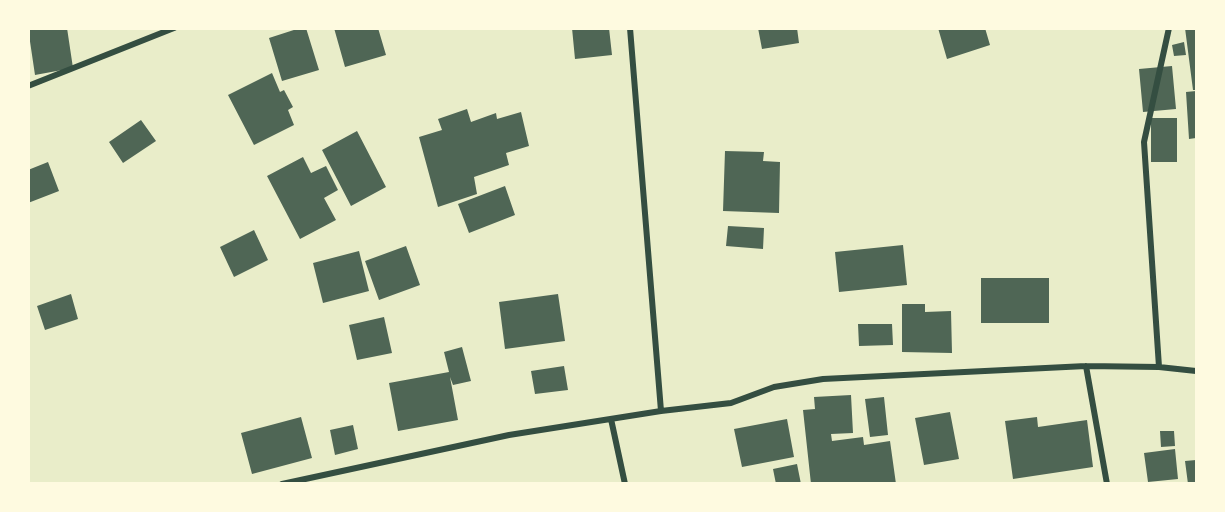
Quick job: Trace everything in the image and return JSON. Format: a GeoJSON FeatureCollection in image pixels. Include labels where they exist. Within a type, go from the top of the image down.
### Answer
{"type":"FeatureCollection","features":[{"type":"Feature","properties":{"kind":"street"},"geometry":{"type":"LineString","coordinates":[[28,86],[174,28]]}},
{"type":"Feature","properties":{"kind":"street"},"geometry":{"type":"LineString","coordinates":[[630,28],[662,411]]}},
{"type":"Feature","properties":{"kind":"street"},"geometry":{"type":"LineString","coordinates":[[1159,367],[1144,142],[1169,28]]}},
{"type":"Feature","properties":{"kind":"street"},"geometry":{"type":"LineString","coordinates":[[1086,366],[1107,483]]}},
{"type":"Feature","properties":{"kind":"street"},"geometry":{"type":"LineString","coordinates":[[282,483],[509,435],[662,411],[731,403],[774,387],[823,379],[1086,366],[1159,367],[1197,371]]}},
{"type":"Feature","properties":{"kind":"street"},"geometry":{"type":"LineString","coordinates":[[611,419],[626,483]]}},
{"type":"Feature","properties":{"kind":"building"},"geometry":{"type":"Polygon","coordinates":[[[28,28],[67,28],[73,68],[35,75],[28,28]]]}},
{"type":"Feature","properties":{"kind":"building"},"geometry":{"type":"Polygon","coordinates":[[[306,28],[319,70],[282,81],[269,38],[306,28]]]}},
{"type":"Feature","properties":{"kind":"building"},"geometry":{"type":"Polygon","coordinates":[[[334,28],[378,28],[386,55],[345,67],[334,28]]]}},
{"type":"Feature","properties":{"kind":"building"},"geometry":{"type":"Polygon","coordinates":[[[572,28],[609,28],[612,55],[575,59],[572,28]]]}},
{"type":"Feature","properties":{"kind":"building"},"geometry":{"type":"Polygon","coordinates":[[[758,28],[797,28],[799,43],[762,49],[758,28]]]}},
{"type":"Feature","properties":{"kind":"building"},"geometry":{"type":"Polygon","coordinates":[[[938,28],[985,28],[990,45],[947,59],[938,28]]]}},
{"type":"Feature","properties":{"kind":"building"},"geometry":{"type":"Polygon","coordinates":[[[1185,28],[1196,28],[1196,90],[1193,90],[1185,28]]]}},
{"type":"Feature","properties":{"kind":"building"},"geometry":{"type":"Polygon","coordinates":[[[1184,42],[1186,55],[1174,56],[1172,45],[1184,42]]]}},
{"type":"Feature","properties":{"kind":"building"},"geometry":{"type":"Polygon","coordinates":[[[1172,66],[1176,109],[1143,112],[1139,69],[1172,66]]]}},
{"type":"Feature","properties":{"kind":"building"},"geometry":{"type":"Polygon","coordinates":[[[272,73],[280,92],[284,90],[293,107],[288,110],[294,125],[254,145],[228,95],[272,73]]]}},
{"type":"Feature","properties":{"kind":"building"},"geometry":{"type":"Polygon","coordinates":[[[1196,91],[1196,138],[1189,139],[1186,92],[1196,91]]]}},
{"type":"Feature","properties":{"kind":"building"},"geometry":{"type":"Polygon","coordinates":[[[467,109],[471,122],[496,113],[497,119],[521,112],[529,146],[506,153],[509,165],[474,177],[477,194],[438,207],[419,137],[442,130],[438,119],[467,109]]]}},
{"type":"Feature","properties":{"kind":"building"},"geometry":{"type":"Polygon","coordinates":[[[1151,118],[1177,118],[1177,162],[1151,162],[1151,118]]]}},
{"type":"Feature","properties":{"kind":"building"},"geometry":{"type":"Polygon","coordinates":[[[141,120],[156,141],[123,163],[109,142],[141,120]]]}},
{"type":"Feature","properties":{"kind":"building"},"geometry":{"type":"Polygon","coordinates":[[[357,131],[386,187],[351,206],[322,150],[357,131]]]}},
{"type":"Feature","properties":{"kind":"building"},"geometry":{"type":"Polygon","coordinates":[[[725,151],[764,152],[763,161],[780,162],[779,213],[723,211],[725,151]]]}},
{"type":"Feature","properties":{"kind":"building"},"geometry":{"type":"Polygon","coordinates":[[[303,157],[311,173],[326,166],[338,190],[324,198],[336,220],[300,239],[267,176],[303,157]]]}},
{"type":"Feature","properties":{"kind":"building"},"geometry":{"type":"Polygon","coordinates":[[[48,162],[59,191],[28,203],[28,170],[48,162]]]}},
{"type":"Feature","properties":{"kind":"building"},"geometry":{"type":"Polygon","coordinates":[[[505,186],[515,215],[469,233],[458,204],[505,186]]]}},
{"type":"Feature","properties":{"kind":"building"},"geometry":{"type":"Polygon","coordinates":[[[728,226],[764,228],[763,249],[726,246],[728,226]]]}},
{"type":"Feature","properties":{"kind":"building"},"geometry":{"type":"Polygon","coordinates":[[[254,230],[268,260],[234,277],[220,247],[254,230]]]}},
{"type":"Feature","properties":{"kind":"building"},"geometry":{"type":"Polygon","coordinates":[[[903,245],[907,285],[839,292],[835,252],[903,245]]]}},
{"type":"Feature","properties":{"kind":"building"},"geometry":{"type":"Polygon","coordinates":[[[406,246],[420,285],[379,300],[365,261],[406,246]]]}},
{"type":"Feature","properties":{"kind":"building"},"geometry":{"type":"Polygon","coordinates":[[[359,251],[369,291],[323,303],[313,263],[359,251]]]}},
{"type":"Feature","properties":{"kind":"building"},"geometry":{"type":"Polygon","coordinates":[[[981,278],[1049,278],[1049,323],[981,323],[981,278]]]}},
{"type":"Feature","properties":{"kind":"building"},"geometry":{"type":"Polygon","coordinates":[[[71,294],[78,319],[45,330],[37,306],[71,294]]]}},
{"type":"Feature","properties":{"kind":"building"},"geometry":{"type":"Polygon","coordinates":[[[558,294],[565,341],[505,349],[499,302],[558,294]]]}},
{"type":"Feature","properties":{"kind":"building"},"geometry":{"type":"Polygon","coordinates":[[[902,304],[925,304],[925,312],[951,311],[952,353],[902,352],[902,304]]]}},
{"type":"Feature","properties":{"kind":"building"},"geometry":{"type":"Polygon","coordinates":[[[384,317],[392,353],[357,360],[349,325],[384,317]]]}},
{"type":"Feature","properties":{"kind":"building"},"geometry":{"type":"Polygon","coordinates":[[[858,324],[892,324],[893,345],[859,346],[858,324]]]}},
{"type":"Feature","properties":{"kind":"building"},"geometry":{"type":"Polygon","coordinates":[[[462,347],[471,381],[453,385],[450,377],[458,420],[398,431],[389,383],[449,372],[444,352],[462,347]]]}},
{"type":"Feature","properties":{"kind":"building"},"geometry":{"type":"Polygon","coordinates":[[[564,366],[568,390],[535,394],[531,371],[564,366]]]}},
{"type":"Feature","properties":{"kind":"building"},"geometry":{"type":"Polygon","coordinates":[[[851,395],[853,433],[831,434],[832,441],[863,437],[864,445],[890,441],[896,484],[811,484],[803,410],[815,409],[814,397],[851,395]]]}},
{"type":"Feature","properties":{"kind":"building"},"geometry":{"type":"Polygon","coordinates":[[[884,397],[888,435],[870,437],[865,399],[884,397]]]}},
{"type":"Feature","properties":{"kind":"building"},"geometry":{"type":"Polygon","coordinates":[[[950,412],[959,459],[924,465],[915,418],[950,412]]]}},
{"type":"Feature","properties":{"kind":"building"},"geometry":{"type":"Polygon","coordinates":[[[301,417],[312,458],[252,474],[241,433],[301,417]]]}},
{"type":"Feature","properties":{"kind":"building"},"geometry":{"type":"Polygon","coordinates":[[[1037,417],[1038,427],[1087,420],[1093,467],[1013,479],[1005,421],[1037,417]]]}},
{"type":"Feature","properties":{"kind":"building"},"geometry":{"type":"Polygon","coordinates":[[[787,419],[794,457],[742,467],[734,429],[787,419]]]}},
{"type":"Feature","properties":{"kind":"building"},"geometry":{"type":"Polygon","coordinates":[[[353,425],[358,449],[335,455],[330,430],[353,425]]]}},
{"type":"Feature","properties":{"kind":"building"},"geometry":{"type":"Polygon","coordinates":[[[1160,431],[1174,431],[1175,446],[1161,447],[1160,431]]]}},
{"type":"Feature","properties":{"kind":"building"},"geometry":{"type":"Polygon","coordinates":[[[1175,449],[1178,479],[1148,482],[1144,453],[1175,449]]]}},
{"type":"Feature","properties":{"kind":"building"},"geometry":{"type":"Polygon","coordinates":[[[1196,460],[1196,484],[1188,484],[1185,461],[1196,460]]]}},
{"type":"Feature","properties":{"kind":"building"},"geometry":{"type":"Polygon","coordinates":[[[797,464],[801,484],[776,484],[773,469],[797,464]]]}}]}
